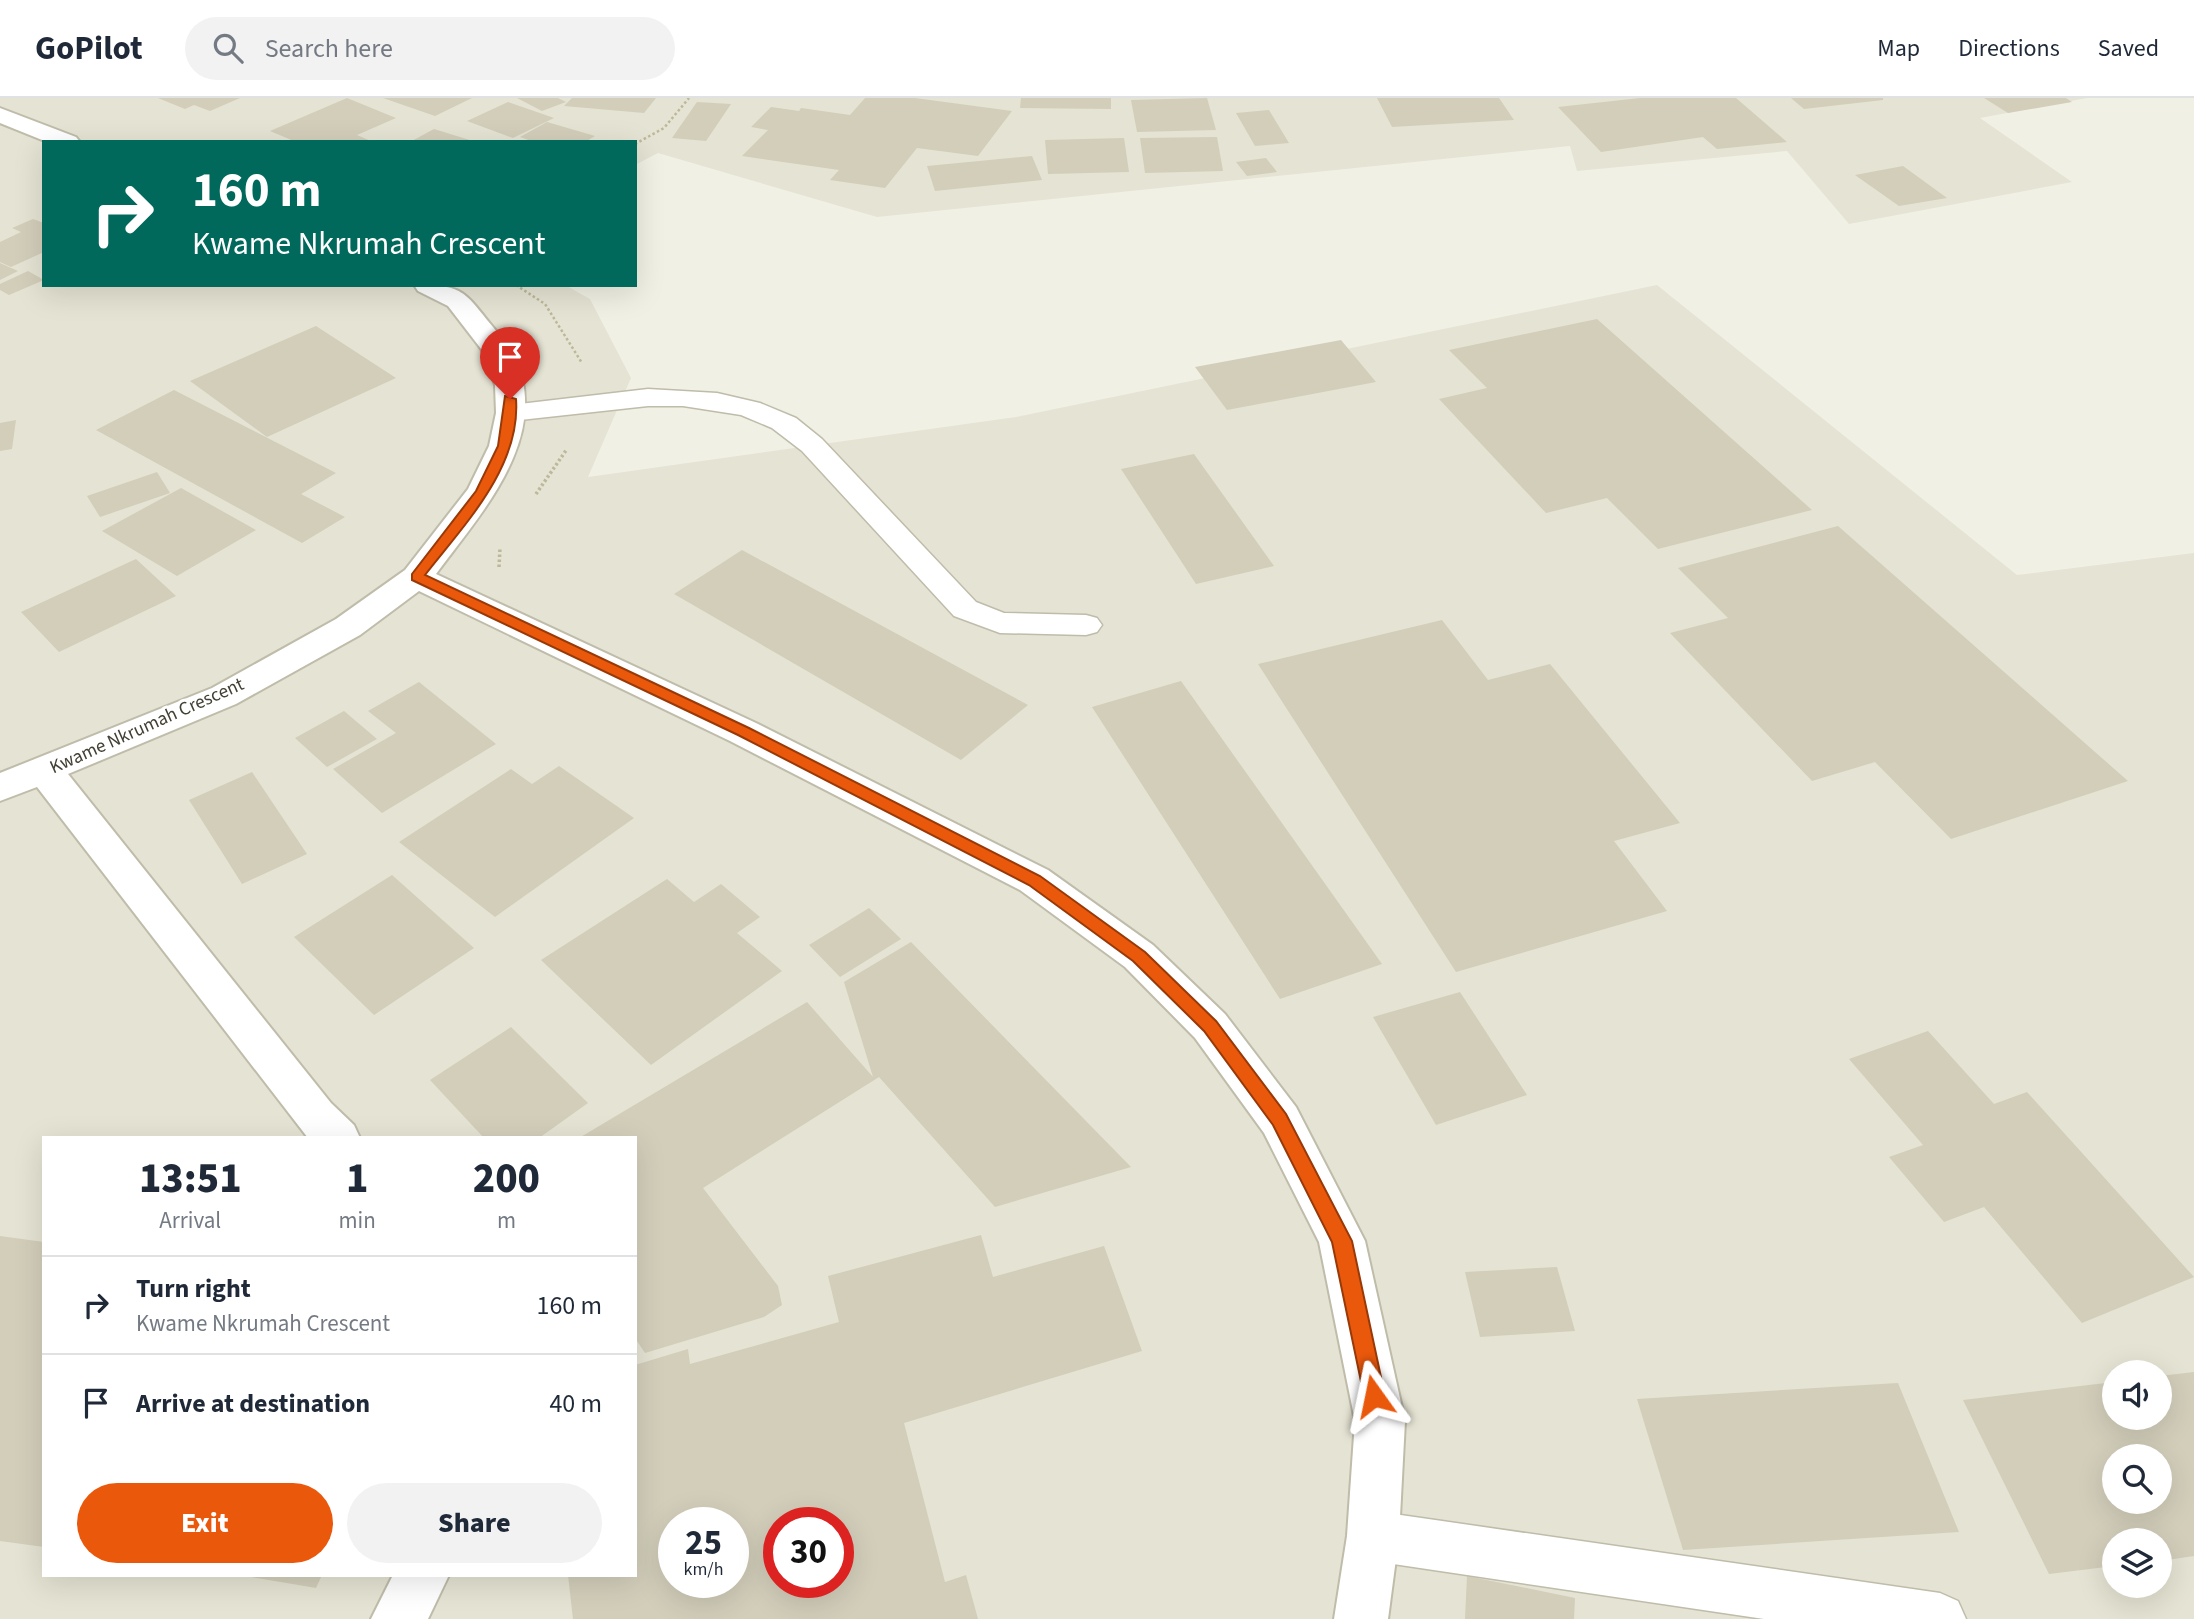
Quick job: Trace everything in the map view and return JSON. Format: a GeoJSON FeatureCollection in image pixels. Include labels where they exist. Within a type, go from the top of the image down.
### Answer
{"type":"FeatureCollection","features":[{"type":"Feature","properties":{"kind":"street"},"geometry":{"type":"LineString","coordinates":[[0,115],[63,140]]}},
{"type":"Feature","properties":{"kind":"street","name":"Kwame Nkrumah Crescent"},"geometry":{"type":"LineString","coordinates":[[0,788],[224,696],[348,627],[417,577],[482,491],[504,446],[511,413],[509,385],[499,354],[457,300],[431,287]]}},
{"type":"Feature","properties":{"kind":"street"},"geometry":{"type":"LineString","coordinates":[[417,577],[743,732],[1034,880],[1139,956],[1210,1026],[1280,1120],[1342,1241],[1380,1421],[1373,1536],[1361,1619]]}},
{"type":"Feature","properties":{"kind":"street"},"geometry":{"type":"LineString","coordinates":[[45,771],[315,1116],[336,1136]]}},
{"type":"Feature","properties":{"kind":"street"},"geometry":{"type":"LineString","coordinates":[[397,1619],[421,1577]]}},
{"type":"Feature","properties":{"kind":"lane"},"geometry":{"type":"LineString","coordinates":[[511,413],[667,396],[712,399],[747,408],[783,423],[812,445],[965,609],[1000,623],[1086,625]]}},
{"type":"Feature","properties":{"kind":"lane"},"geometry":{"type":"LineString","coordinates":[[1373,1536],[1940,1619]]}},
{"type":"Feature","properties":{"kind":"path"},"geometry":{"type":"LineString","coordinates":[[637,143],[664,128],[690,98]]}},
{"type":"Feature","properties":{"kind":"path"},"geometry":{"type":"LineString","coordinates":[[519,287],[545,304],[583,364],[588,404],[584,424],[530,504]]}},
{"type":"Feature","properties":{"kind":"path"},"geometry":{"type":"LineString","coordinates":[[499,570],[499,550],[507,538]]}},
{"type":"Feature","properties":{"kind":"shaded area"},"geometry":{"type":"Polygon","coordinates":[[[0,98],[2087,98],[1980,118],[2072,182],[1849,224],[1787,151],[1577,171],[1570,146],[877,217],[658,153],[637,164],[637,140],[42,140],[42,287],[569,287],[590,299],[631,378],[588,477],[1016,417],[1657,285],[2017,575],[2194,553],[2194,1619],[0,1619],[0,98]]]}},
{"type":"Feature","properties":{"kind":"building"},"geometry":{"type":"Polygon","coordinates":[[[158,98],[240,98],[210,111],[194,105],[185,109],[158,98]]]}},
{"type":"Feature","properties":{"kind":"building"},"geometry":{"type":"Polygon","coordinates":[[[347,98],[396,118],[357,135],[368,140],[291,140],[270,131],[347,98]]]}},
{"type":"Feature","properties":{"kind":"building"},"geometry":{"type":"Polygon","coordinates":[[[383,98],[472,98],[435,116],[383,98]]]}},
{"type":"Feature","properties":{"kind":"building"},"geometry":{"type":"Polygon","coordinates":[[[517,98],[558,98],[566,102],[542,111],[517,98]]]}},
{"type":"Feature","properties":{"kind":"building"},"geometry":{"type":"Polygon","coordinates":[[[572,98],[656,98],[644,113],[564,106],[572,98]]]}},
{"type":"Feature","properties":{"kind":"building"},"geometry":{"type":"Polygon","coordinates":[[[865,98],[915,98],[1012,111],[978,156],[917,148],[885,188],[830,180],[839,170],[742,156],[768,130],[751,127],[771,107],[850,115],[865,98]]]}},
{"type":"Feature","properties":{"kind":"building"},"geometry":{"type":"Polygon","coordinates":[[[1021,98],[1111,98],[1111,109],[1020,108],[1021,98]]]}},
{"type":"Feature","properties":{"kind":"building"},"geometry":{"type":"Polygon","coordinates":[[[1207,98],[1216,130],[1137,132],[1131,100],[1207,98]]]}},
{"type":"Feature","properties":{"kind":"building"},"geometry":{"type":"Polygon","coordinates":[[[1377,98],[1499,98],[1514,120],[1392,127],[1377,98]]]}},
{"type":"Feature","properties":{"kind":"building"},"geometry":{"type":"Polygon","coordinates":[[[1640,98],[1736,98],[1787,142],[1717,149],[1703,137],[1601,152],[1558,107],[1640,98]]]}},
{"type":"Feature","properties":{"kind":"building"},"geometry":{"type":"Polygon","coordinates":[[[1791,98],[1883,98],[1883,100],[1804,109],[1791,98]]]}},
{"type":"Feature","properties":{"kind":"building"},"geometry":{"type":"Polygon","coordinates":[[[1984,98],[2066,98],[2072,102],[2008,113],[1984,98]]]}},
{"type":"Feature","properties":{"kind":"building"},"geometry":{"type":"Polygon","coordinates":[[[508,102],[554,118],[513,138],[467,121],[508,102]]]}},
{"type":"Feature","properties":{"kind":"building"},"geometry":{"type":"Polygon","coordinates":[[[697,102],[731,104],[706,141],[672,138],[697,102]]]}},
{"type":"Feature","properties":{"kind":"building"},"geometry":{"type":"Polygon","coordinates":[[[1269,110],[1289,143],[1255,146],[1236,113],[1269,110]]]}},
{"type":"Feature","properties":{"kind":"building"},"geometry":{"type":"Polygon","coordinates":[[[547,122],[595,136],[588,140],[528,140],[520,137],[547,122]]]}},
{"type":"Feature","properties":{"kind":"building"},"geometry":{"type":"Polygon","coordinates":[[[434,129],[470,140],[414,140],[434,129]]]}},
{"type":"Feature","properties":{"kind":"building"},"geometry":{"type":"Polygon","coordinates":[[[1217,137],[1223,171],[1145,173],[1140,138],[1217,137]]]}},
{"type":"Feature","properties":{"kind":"building"},"geometry":{"type":"Polygon","coordinates":[[[1124,138],[1129,172],[1048,174],[1045,140],[1124,138]]]}},
{"type":"Feature","properties":{"kind":"building"},"geometry":{"type":"Polygon","coordinates":[[[1032,156],[1042,180],[935,191],[927,166],[1032,156]]]}},
{"type":"Feature","properties":{"kind":"building"},"geometry":{"type":"Polygon","coordinates":[[[1266,158],[1277,172],[1247,176],[1236,162],[1266,158]]]}},
{"type":"Feature","properties":{"kind":"building"},"geometry":{"type":"Polygon","coordinates":[[[1903,166],[1947,198],[1899,206],[1855,175],[1903,166]]]}},
{"type":"Feature","properties":{"kind":"building"},"geometry":{"type":"Polygon","coordinates":[[[33,219],[42,222],[42,253],[11,267],[0,262],[0,242],[21,232],[12,228],[33,219]]]}},
{"type":"Feature","properties":{"kind":"building"},"geometry":{"type":"Polygon","coordinates":[[[0,263],[18,271],[0,280],[0,263]]]}},
{"type":"Feature","properties":{"kind":"building"},"geometry":{"type":"Polygon","coordinates":[[[28,271],[42,279],[9,295],[0,290],[0,284],[28,271]]]}},
{"type":"Feature","properties":{"kind":"building"},"geometry":{"type":"Polygon","coordinates":[[[1597,319],[1812,510],[1658,549],[1607,498],[1546,513],[1439,399],[1487,388],[1449,350],[1597,319]]]}},
{"type":"Feature","properties":{"kind":"building"},"geometry":{"type":"Polygon","coordinates":[[[316,326],[396,378],[267,437],[190,381],[316,326]]]}},
{"type":"Feature","properties":{"kind":"building"},"geometry":{"type":"Polygon","coordinates":[[[1341,340],[1376,382],[1227,410],[1195,367],[1341,340]]]}},
{"type":"Feature","properties":{"kind":"building"},"geometry":{"type":"Polygon","coordinates":[[[174,390],[336,473],[301,494],[345,517],[302,543],[96,430],[174,390]]]}},
{"type":"Feature","properties":{"kind":"building"},"geometry":{"type":"Polygon","coordinates":[[[16,420],[12,449],[0,451],[0,423],[16,420]]]}},
{"type":"Feature","properties":{"kind":"building"},"geometry":{"type":"Polygon","coordinates":[[[1194,454],[1274,566],[1196,584],[1121,469],[1194,454]]]}},
{"type":"Feature","properties":{"kind":"building"},"geometry":{"type":"Polygon","coordinates":[[[157,472],[170,493],[100,517],[87,496],[157,472]]]}},
{"type":"Feature","properties":{"kind":"building"},"geometry":{"type":"Polygon","coordinates":[[[181,488],[256,530],[177,576],[102,531],[181,488]]]}},
{"type":"Feature","properties":{"kind":"building"},"geometry":{"type":"Polygon","coordinates":[[[1838,526],[2128,781],[1951,839],[1875,762],[1812,781],[1670,633],[1728,618],[1678,568],[1838,526]]]}},
{"type":"Feature","properties":{"kind":"building"},"geometry":{"type":"Polygon","coordinates":[[[742,550],[1028,705],[961,760],[674,594],[742,550]]]}},
{"type":"Feature","properties":{"kind":"building"},"geometry":{"type":"Polygon","coordinates":[[[136,559],[176,596],[59,652],[21,612],[136,559]]]}},
{"type":"Feature","properties":{"kind":"building"},"geometry":{"type":"Polygon","coordinates":[[[1442,620],[1488,680],[1550,664],[1680,823],[1614,841],[1667,911],[1456,972],[1258,664],[1442,620]]]}},
{"type":"Feature","properties":{"kind":"building"},"geometry":{"type":"Polygon","coordinates":[[[1181,681],[1382,964],[1280,999],[1092,707],[1181,681]]]}},
{"type":"Feature","properties":{"kind":"building"},"geometry":{"type":"Polygon","coordinates":[[[419,682],[496,744],[382,813],[333,769],[396,733],[368,711],[419,682]]]}},
{"type":"Feature","properties":{"kind":"building"},"geometry":{"type":"Polygon","coordinates":[[[344,711],[377,739],[327,767],[295,738],[344,711]]]}},
{"type":"Feature","properties":{"kind":"building"},"geometry":{"type":"Polygon","coordinates":[[[559,766],[634,818],[495,917],[399,842],[511,769],[532,784],[559,766]]]}},
{"type":"Feature","properties":{"kind":"building"},"geometry":{"type":"Polygon","coordinates":[[[252,772],[307,854],[242,884],[189,800],[252,772]]]}},
{"type":"Feature","properties":{"kind":"building"},"geometry":{"type":"Polygon","coordinates":[[[392,875],[474,948],[374,1015],[294,937],[392,875]]]}},
{"type":"Feature","properties":{"kind":"building"},"geometry":{"type":"Polygon","coordinates":[[[667,879],[694,902],[721,884],[760,917],[737,933],[782,971],[651,1065],[541,960],[667,879]]]}},
{"type":"Feature","properties":{"kind":"building"},"geometry":{"type":"Polygon","coordinates":[[[869,908],[901,939],[840,977],[809,945],[869,908]]]}},
{"type":"Feature","properties":{"kind":"building"},"geometry":{"type":"Polygon","coordinates":[[[911,942],[1131,1167],[995,1207],[879,1077],[703,1188],[778,1286],[782,1305],[764,1317],[645,1353],[637,1341],[637,1136],[582,1136],[807,1002],[873,1077],[844,982],[911,942]]]}},
{"type":"Feature","properties":{"kind":"building"},"geometry":{"type":"Polygon","coordinates":[[[1460,992],[1527,1095],[1436,1125],[1373,1017],[1460,992]]]}},
{"type":"Feature","properties":{"kind":"building"},"geometry":{"type":"Polygon","coordinates":[[[511,1027],[588,1103],[542,1136],[482,1136],[430,1080],[511,1027]]]}},
{"type":"Feature","properties":{"kind":"building"},"geometry":{"type":"Polygon","coordinates":[[[1928,1031],[1994,1104],[2027,1092],[2194,1277],[2082,1323],[1984,1207],[1944,1222],[1889,1157],[1923,1145],[1849,1059],[1928,1031]]]}},
{"type":"Feature","properties":{"kind":"building"},"geometry":{"type":"Polygon","coordinates":[[[981,1235],[993,1277],[1104,1246],[1142,1351],[904,1423],[945,1582],[966,1575],[978,1619],[573,1619],[568,1577],[637,1577],[637,1364],[688,1349],[690,1364],[839,1322],[828,1276],[981,1235]]]}},
{"type":"Feature","properties":{"kind":"building"},"geometry":{"type":"Polygon","coordinates":[[[0,1236],[42,1242],[42,1547],[0,1541],[0,1236]]]}},
{"type":"Feature","properties":{"kind":"building"},"geometry":{"type":"Polygon","coordinates":[[[1557,1267],[1575,1331],[1480,1337],[1465,1272],[1557,1267]]]}},
{"type":"Feature","properties":{"kind":"building"},"geometry":{"type":"Polygon","coordinates":[[[2194,1372],[2194,1556],[2172,1559],[2172,1528],[2102,1528],[2102,1567],[2049,1574],[1963,1400],[2102,1383],[2102,1430],[2172,1430],[2172,1375],[2194,1372]]]}},
{"type":"Feature","properties":{"kind":"building"},"geometry":{"type":"Polygon","coordinates":[[[1898,1383],[1959,1532],[1683,1550],[1637,1399],[1898,1383]]]}},
{"type":"Feature","properties":{"kind":"building"},"geometry":{"type":"Polygon","coordinates":[[[1467,1576],[1575,1598],[1574,1619],[1465,1619],[1467,1576]]]}},
{"type":"Feature","properties":{"kind":"building"},"geometry":{"type":"Polygon","coordinates":[[[251,1577],[321,1577],[316,1588],[251,1577]]]}},
{"type":"Feature","properties":{"kind":"route"},"geometry":{"type":"LineString","coordinates":[[510,399],[511,413],[504,446],[482,491],[417,577],[743,732],[1034,880],[1139,956],[1210,1026],[1280,1120],[1342,1241],[1374,1396]]}}]}
